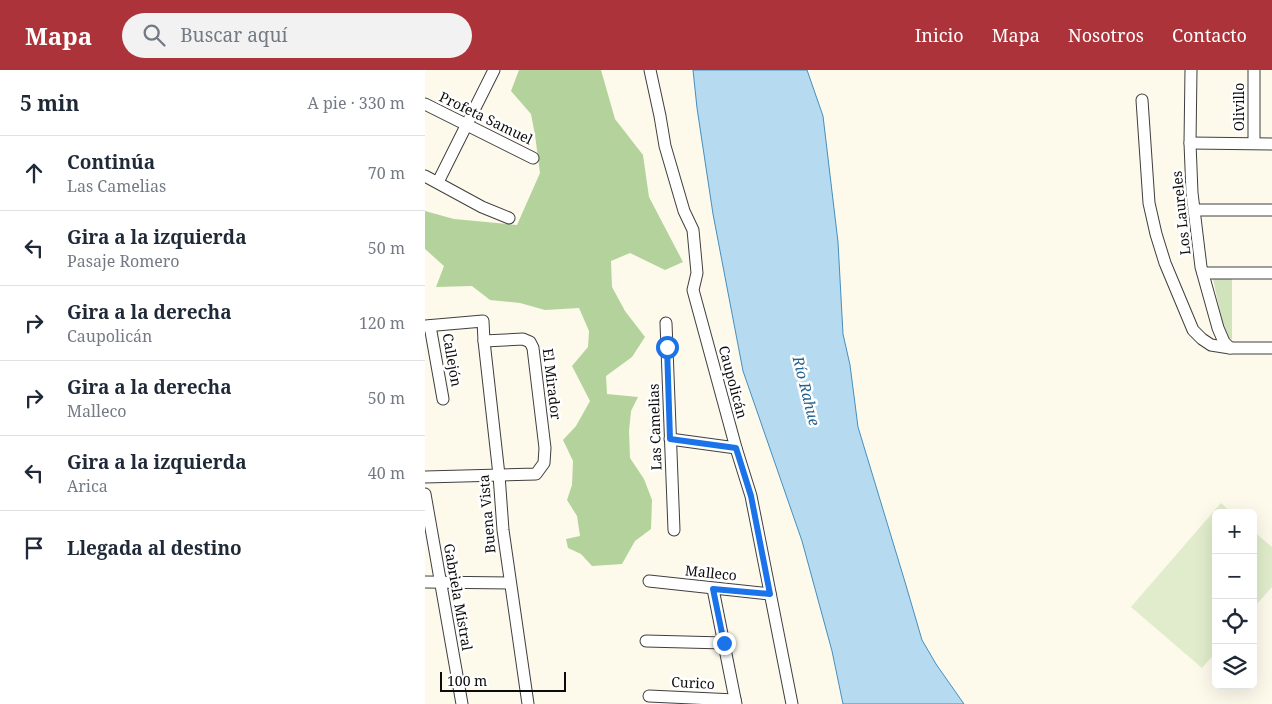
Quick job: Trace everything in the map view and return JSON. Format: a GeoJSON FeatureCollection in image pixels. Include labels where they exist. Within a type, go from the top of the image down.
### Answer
{"type":"FeatureCollection","features":[{"type":"Feature","properties":{"kind":"street"},"geometry":{"type":"LineString","coordinates":[[438,182],[494,70]]}},
{"type":"Feature","properties":{"kind":"street","name":"Caupolicán"},"geometry":{"type":"LineString","coordinates":[[650,70],[665,146],[683,211],[693,230],[697,272],[693,290],[751,496],[792,704]]}},
{"type":"Feature","properties":{"kind":"street","name":"Los Laureles"},"geometry":{"type":"LineString","coordinates":[[1191,70],[1190,143],[1192,193],[1201,267],[1217,328],[1224,342],[1230,348]]}},
{"type":"Feature","properties":{"kind":"street","name":"Olivillo"},"geometry":{"type":"LineString","coordinates":[[1254,70],[1254,144]]}},
{"type":"Feature","properties":{"kind":"street"},"geometry":{"type":"LineString","coordinates":[[1142,100],[1149,203],[1165,263],[1193,330],[1211,345],[1230,348],[1272,348]]}},
{"type":"Feature","properties":{"kind":"street","name":"Profeta Samuel"},"geometry":{"type":"LineString","coordinates":[[425,104],[533,158]]}},
{"type":"Feature","properties":{"kind":"street"},"geometry":{"type":"LineString","coordinates":[[1190,143],[1272,144]]}},
{"type":"Feature","properties":{"kind":"street"},"geometry":{"type":"LineString","coordinates":[[425,176],[483,207],[509,218]]}},
{"type":"Feature","properties":{"kind":"street"},"geometry":{"type":"LineString","coordinates":[[1194,210],[1272,210]]}},
{"type":"Feature","properties":{"kind":"street"},"geometry":{"type":"LineString","coordinates":[[1203,273],[1272,273]]}},
{"type":"Feature","properties":{"kind":"street","name":"Buena Vista"},"geometry":{"type":"LineString","coordinates":[[428,326],[483,321],[503,530],[528,704]]}},
{"type":"Feature","properties":{"kind":"street","name":"Las Camelias"},"geometry":{"type":"LineString","coordinates":[[666,323],[674,530]]}},
{"type":"Feature","properties":{"kind":"street","name":"Callejón"},"geometry":{"type":"LineString","coordinates":[[428,326],[443,399]]}},
{"type":"Feature","properties":{"kind":"street","name":"El Mirador"},"geometry":{"type":"LineString","coordinates":[[484,341],[523,339],[530,342],[533,348],[545,448],[544,463],[536,474],[499,475]]}},
{"type":"Feature","properties":{"kind":"street"},"geometry":{"type":"LineString","coordinates":[[670,439],[736,448]]}},
{"type":"Feature","properties":{"kind":"street"},"geometry":{"type":"LineString","coordinates":[[425,477],[499,475]]}},
{"type":"Feature","properties":{"kind":"street","name":"Gabriela Mistral"},"geometry":{"type":"LineString","coordinates":[[425,494],[462,704]]}},
{"type":"Feature","properties":{"kind":"street","name":"Malleco"},"geometry":{"type":"LineString","coordinates":[[649,581],[770,594]]}},
{"type":"Feature","properties":{"kind":"street"},"geometry":{"type":"LineString","coordinates":[[425,582],[510,583]]}},
{"type":"Feature","properties":{"kind":"street"},"geometry":{"type":"LineString","coordinates":[[713,589],[735,702]]}},
{"type":"Feature","properties":{"kind":"street"},"geometry":{"type":"LineString","coordinates":[[646,641],[724,643]]}},
{"type":"Feature","properties":{"kind":"street","name":"Curico"},"geometry":{"type":"LineString","coordinates":[[649,696],[735,702]]}},
{"type":"Feature","properties":{"kind":"green space"},"geometry":{"type":"Polygon","coordinates":[[[519,70],[601,70],[615,119],[643,155],[649,197],[683,262],[665,270],[630,253],[611,261],[612,287],[625,311],[645,337],[632,357],[606,376],[607,394],[638,397],[631,411],[629,431],[630,458],[644,479],[652,500],[651,529],[635,541],[622,564],[592,566],[581,554],[568,548],[566,539],[580,536],[577,516],[567,500],[572,485],[573,461],[563,440],[576,426],[590,401],[572,366],[588,347],[589,331],[579,308],[545,310],[520,303],[490,300],[472,286],[436,287],[444,266],[425,249],[425,211],[454,219],[517,225],[540,173],[531,114],[511,91],[519,70]]]}},
{"type":"Feature","properties":{"kind":"green space"},"geometry":{"type":"Polygon","coordinates":[[[1213,279],[1232,279],[1232,339],[1226,339],[1213,279]]]}},
{"type":"Feature","properties":{"kind":"green space"},"geometry":{"type":"Polygon","coordinates":[[[1221,503],[1228,509],[1216,509],[1221,503]]]}},
{"type":"Feature","properties":{"kind":"green space"},"geometry":{"type":"Polygon","coordinates":[[[1212,513],[1212,657],[1202,668],[1131,607],[1212,513]]]}},
{"type":"Feature","properties":{"kind":"green space"},"geometry":{"type":"Polygon","coordinates":[[[1257,534],[1272,547],[1272,587],[1257,604],[1257,534]]]}},
{"type":"Feature","properties":{"kind":"water","name":"Río Rahue"},"geometry":{"type":"Polygon","coordinates":[[[693,70],[807,70],[823,116],[838,242],[843,334],[850,365],[858,427],[922,640],[964,704],[843,704],[832,651],[802,541],[743,371],[713,214],[693,70]]]}},
{"type":"Feature","properties":{"kind":"route"},"geometry":{"type":"LineString","coordinates":[[667,347],[670,439],[736,448],[751,496],[770,594],[713,589],[724,643]]}}]}
